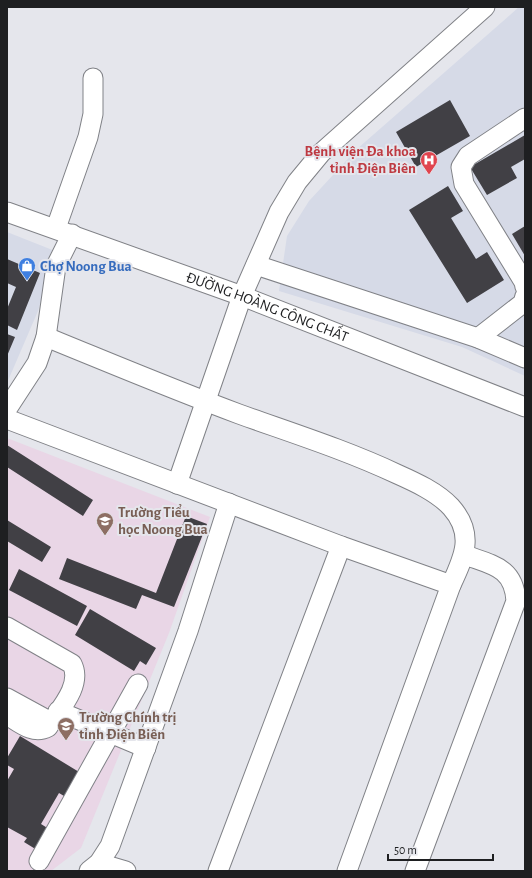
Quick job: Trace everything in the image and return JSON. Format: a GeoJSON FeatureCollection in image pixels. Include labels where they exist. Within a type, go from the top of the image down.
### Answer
{"type":"FeatureCollection","features":[{"type":"Feature","properties":{"kind":"street"},"geometry":{"type":"LineString","coordinates":[[177,484],[207,402],[242,296],[280,212],[297,182],[321,153],[485,7]]}},
{"type":"Feature","properties":{"kind":"street"},"geometry":{"type":"LineString","coordinates":[[7,409],[37,363],[46,337],[56,266],[93,114],[93,78]]}},
{"type":"Feature","properties":{"kind":"street"},"geometry":{"type":"LineString","coordinates":[[525,118],[468,156],[461,167],[464,184],[524,282],[525,287]]}},
{"type":"Feature","properties":{"kind":"street","name":"ĐƯỜNG HOÀNG CÔNG CHẤT"},"geometry":{"type":"LineString","coordinates":[[7,212],[64,231],[242,296],[525,407]]}},
{"type":"Feature","properties":{"kind":"street"},"geometry":{"type":"LineString","coordinates":[[256,265],[478,338],[525,358]]}},
{"type":"Feature","properties":{"kind":"street"},"geometry":{"type":"LineString","coordinates":[[478,338],[523,303],[525,296]]}},
{"type":"Feature","properties":{"kind":"street"},"geometry":{"type":"LineString","coordinates":[[46,337],[207,402],[371,462],[423,486],[451,506],[460,520],[466,541],[465,555],[452,585],[347,871]]}},
{"type":"Feature","properties":{"kind":"street"},"geometry":{"type":"LineString","coordinates":[[7,419],[341,546],[452,585]]}},
{"type":"Feature","properties":{"kind":"street"},"geometry":{"type":"LineString","coordinates":[[94,867],[110,846],[188,631],[229,503]]}},
{"type":"Feature","properties":{"kind":"street"},"geometry":{"type":"LineString","coordinates":[[218,871],[341,546]]}},
{"type":"Feature","properties":{"kind":"street"},"geometry":{"type":"LineString","coordinates":[[415,871],[516,600],[515,587],[509,575],[497,566],[465,555]]}},
{"type":"Feature","properties":{"kind":"street"},"geometry":{"type":"LineString","coordinates":[[7,628],[72,664],[76,671],[74,687],[48,727],[41,730],[29,728],[7,715]]}},
{"type":"Feature","properties":{"kind":"street"},"geometry":{"type":"LineString","coordinates":[[40,861],[110,732],[138,684]]}},
{"type":"Feature","properties":{"kind":"street"},"geometry":{"type":"LineString","coordinates":[[7,698],[54,716],[110,732],[146,748]]}},
{"type":"Feature","properties":{"kind":"street"},"geometry":{"type":"LineString","coordinates":[[94,867],[126,871]]}},
{"type":"Feature","properties":{"kind":"shaded area","name":"Bệnh viện Đa khoa tỉnh Điện Biên"},"geometry":{"type":"Polygon","coordinates":[[[519,7],[525,7],[525,376],[462,347],[279,291],[287,236],[309,201],[357,149],[519,7]]]}},
{"type":"Feature","properties":{"kind":"shaded area","name":"Chợ Noong Bua"},"geometry":{"type":"Polygon","coordinates":[[[7,232],[55,251],[38,311],[7,383],[7,232]]]}},
{"type":"Feature","properties":{"kind":"shaded area"},"geometry":{"type":"Polygon","coordinates":[[[7,438],[210,517],[169,633],[81,848],[51,871],[7,871],[7,438]]]}},
{"type":"Feature","properties":{"kind":"building"},"geometry":{"type":"Polygon","coordinates":[[[450,100],[470,136],[416,167],[396,132],[450,100]]]}},
{"type":"Feature","properties":{"kind":"building"},"geometry":{"type":"Polygon","coordinates":[[[525,135],[525,159],[511,167],[517,178],[487,195],[470,167],[525,135]]]}},
{"type":"Feature","properties":{"kind":"building"},"geometry":{"type":"Polygon","coordinates":[[[448,186],[463,211],[451,218],[476,259],[487,252],[504,280],[467,303],[409,210],[448,186]]]}},
{"type":"Feature","properties":{"kind":"building"},"geometry":{"type":"Polygon","coordinates":[[[525,226],[525,256],[512,234],[525,226]]]}},
{"type":"Feature","properties":{"kind":"building"},"geometry":{"type":"Polygon","coordinates":[[[7,259],[40,273],[17,330],[7,325],[7,309],[16,287],[7,283],[7,259]]]}},
{"type":"Feature","properties":{"kind":"building"},"geometry":{"type":"Polygon","coordinates":[[[7,334],[15,337],[7,356],[7,334]]]}},
{"type":"Feature","properties":{"kind":"building"},"geometry":{"type":"Polygon","coordinates":[[[7,445],[93,500],[83,516],[7,467],[7,445]]]}},
{"type":"Feature","properties":{"kind":"building"},"geometry":{"type":"Polygon","coordinates":[[[186,516],[207,524],[174,607],[142,595],[136,609],[59,579],[67,558],[156,593],[186,516]]]}},
{"type":"Feature","properties":{"kind":"building"},"geometry":{"type":"Polygon","coordinates":[[[7,520],[51,547],[42,562],[7,541],[7,520]]]}},
{"type":"Feature","properties":{"kind":"building"},"geometry":{"type":"Polygon","coordinates":[[[19,569],[87,606],[77,626],[9,590],[19,569]]]}},
{"type":"Feature","properties":{"kind":"building"},"geometry":{"type":"Polygon","coordinates":[[[90,609],[156,648],[146,665],[140,661],[134,671],[75,635],[90,609]]]}},
{"type":"Feature","properties":{"kind":"building"},"geometry":{"type":"Polygon","coordinates":[[[20,736],[84,775],[69,799],[59,793],[41,824],[49,829],[37,850],[24,842],[27,838],[7,827],[7,781],[14,769],[7,765],[7,758],[20,736]]]}},
{"type":"Feature","properties":{"kind":"place","name":"Bệnh viện Đa khoa tỉnh Điện Biên"},"geometry":{"type":"Point","coordinates":[429,175]}},
{"type":"Feature","properties":{"kind":"place","name":"Chợ Noong Bua"},"geometry":{"type":"Point","coordinates":[27,281]}},
{"type":"Feature","properties":{"kind":"place","name":"Trường Tiểu học Noong Bua"},"geometry":{"type":"Point","coordinates":[105,536]}},
{"type":"Feature","properties":{"kind":"place","name":"Trường Chính trị tỉnh Điện Biên"},"geometry":{"type":"Point","coordinates":[66,741]}}]}
